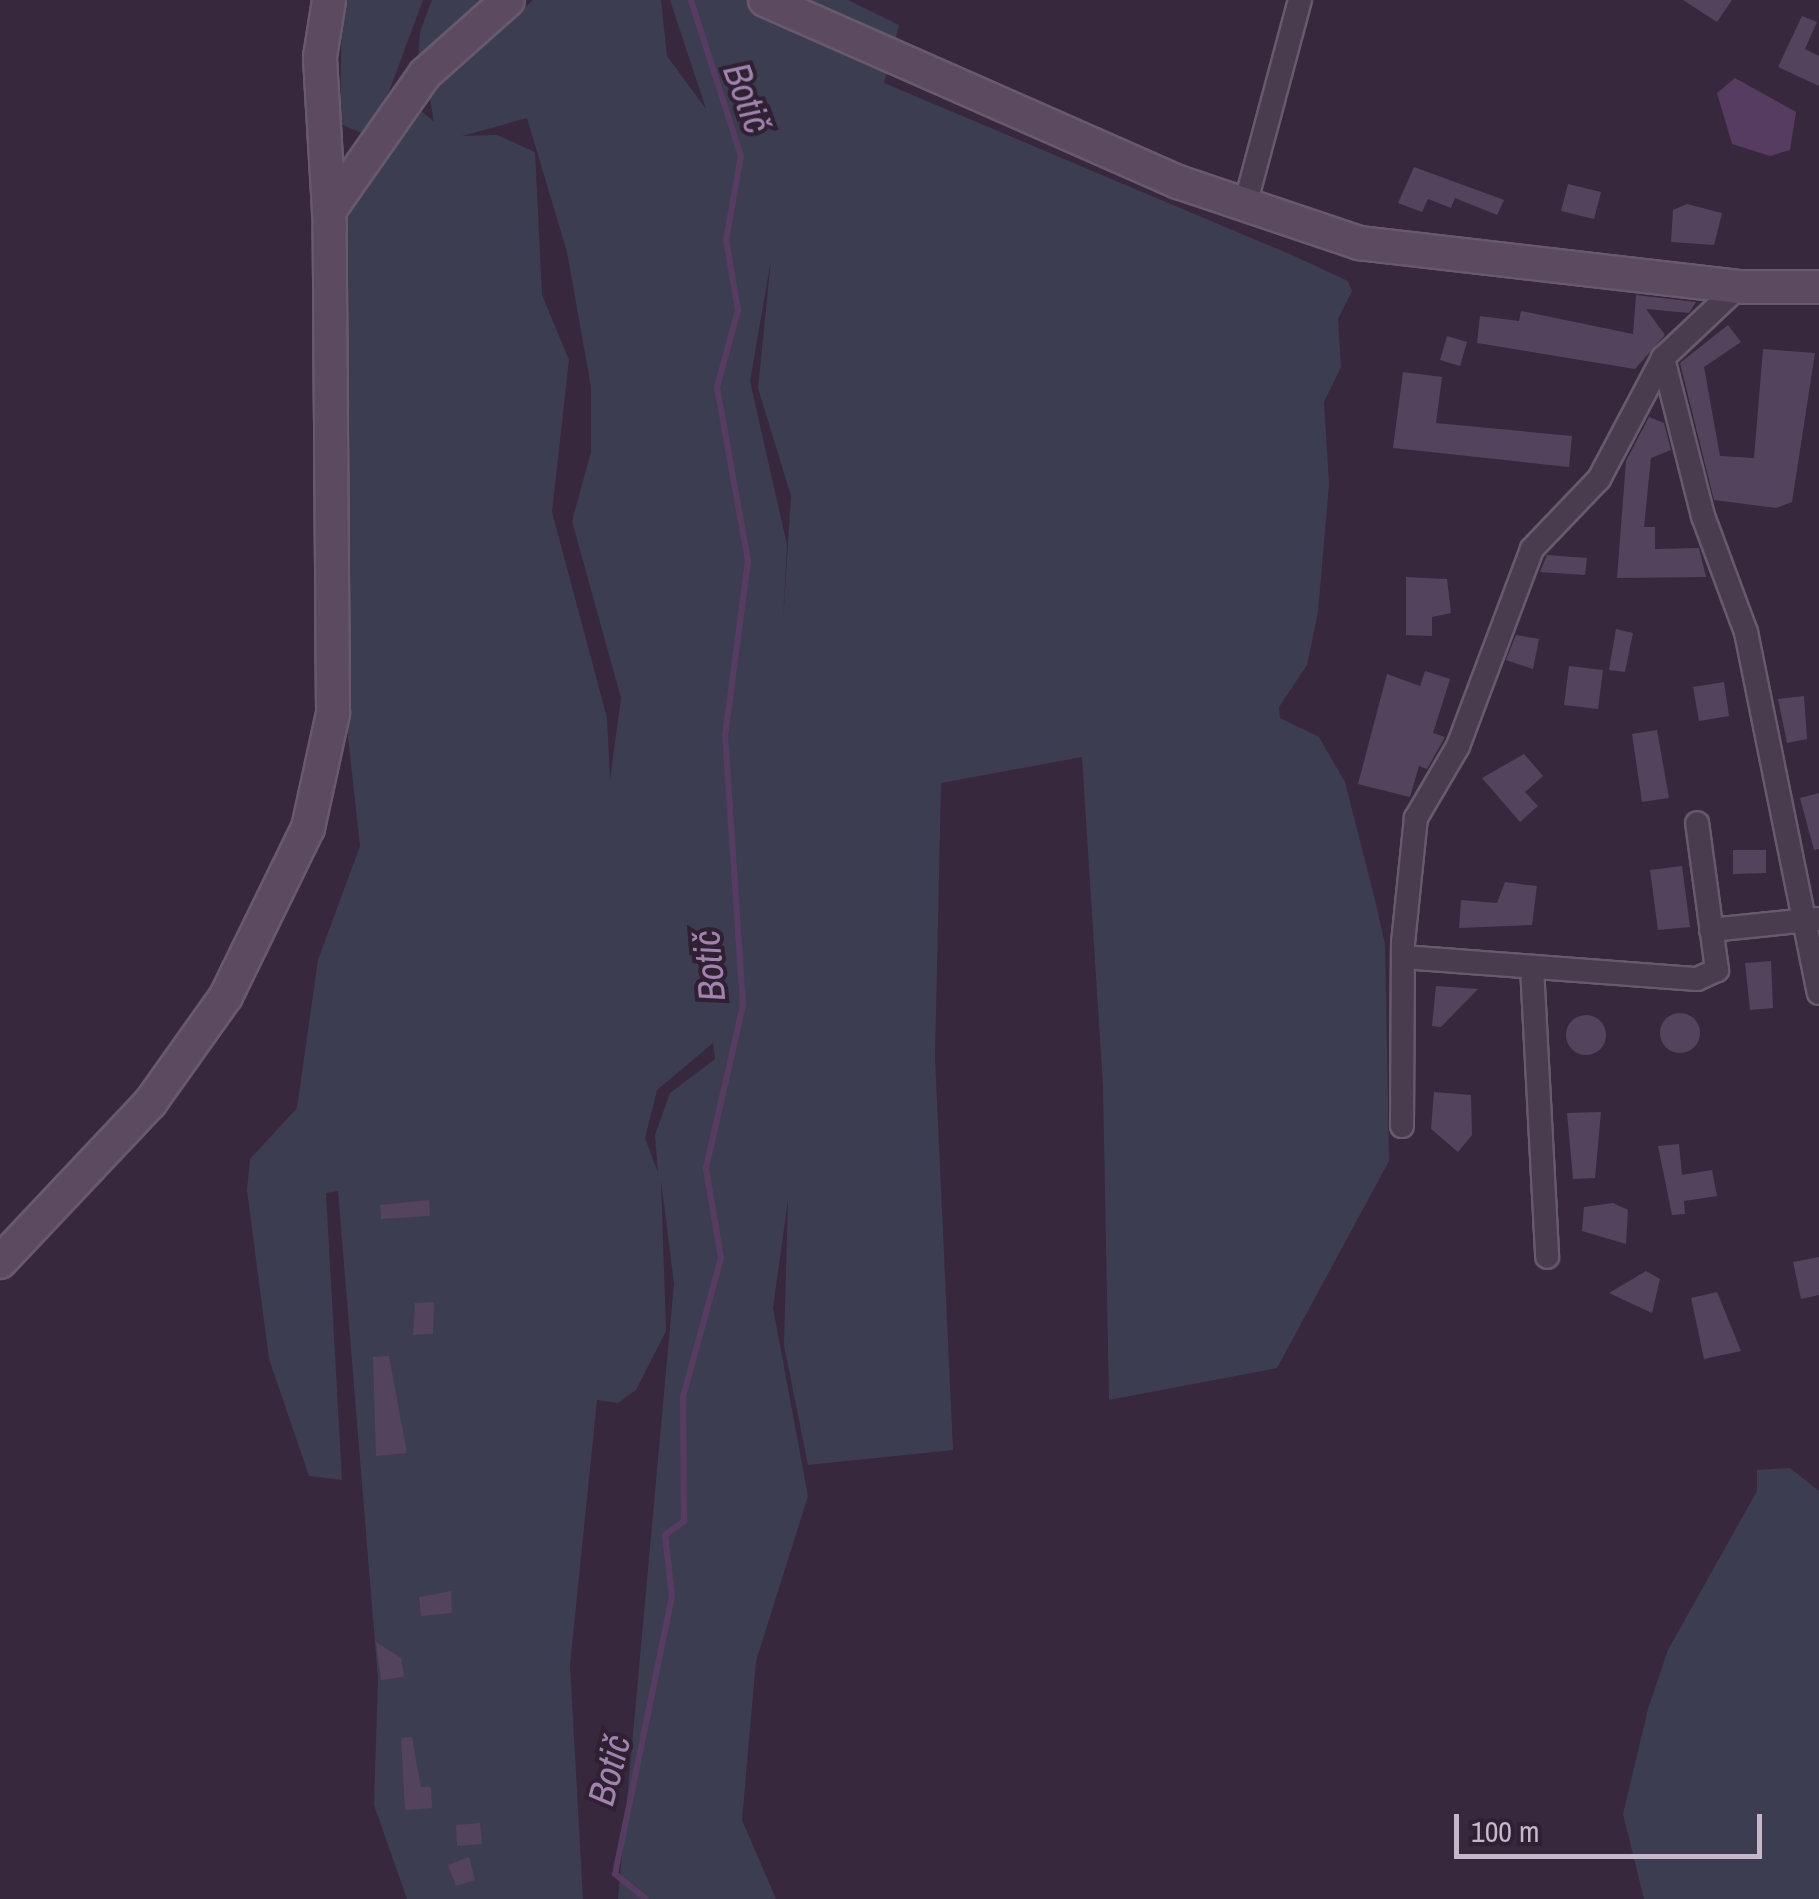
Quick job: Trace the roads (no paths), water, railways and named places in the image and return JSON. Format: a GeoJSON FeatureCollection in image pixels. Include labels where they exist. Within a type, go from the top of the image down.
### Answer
{"type":"FeatureCollection","features":[{"type":"Feature","properties":{"kind":"street"},"geometry":{"type":"LineString","coordinates":[[0,1262],[161,1087],[226,996],[308,828],[333,712],[329,211],[320,57],[328,0]]}},
{"type":"Feature","properties":{"kind":"street"},"geometry":{"type":"LineString","coordinates":[[329,211],[425,74],[508,0]]}},
{"type":"Feature","properties":{"kind":"street"},"geometry":{"type":"LineString","coordinates":[[765,0],[1245,204],[1359,243],[1738,287],[1818,284]]}},
{"type":"Feature","properties":{"kind":"street"},"geometry":{"type":"LineString","coordinates":[[1245,204],[1300,0]]}},
{"type":"Feature","properties":{"kind":"street"},"geometry":{"type":"LineString","coordinates":[[1402,1126],[1408,841],[1458,746],[1524,567],[1599,479],[1663,358],[1738,287]]}},
{"type":"Feature","properties":{"kind":"street"},"geometry":{"type":"LineString","coordinates":[[1663,358],[1702,516],[1746,632],[1813,921],[1819,992]]}},
{"type":"Feature","properties":{"kind":"street"},"geometry":{"type":"LineString","coordinates":[[1403,957],[1697,979],[1717,970],[1697,824]]}},
{"type":"Feature","properties":{"kind":"street"},"geometry":{"type":"LineString","coordinates":[[1712,930],[1813,921]]}},
{"type":"Feature","properties":{"kind":"street"},"geometry":{"type":"LineString","coordinates":[[1532,967],[1547,1257]]}},
{"type":"Feature","properties":{"kind":"waterway","name":"Botič"},"geometry":{"type":"LineString","coordinates":[[646,1899],[615,1874],[672,1596],[665,1535],[684,1521],[683,1397],[721,1258],[706,1168],[743,1005],[725,736],[748,561],[717,387],[738,310],[726,240],[741,156],[691,0]]}}]}
